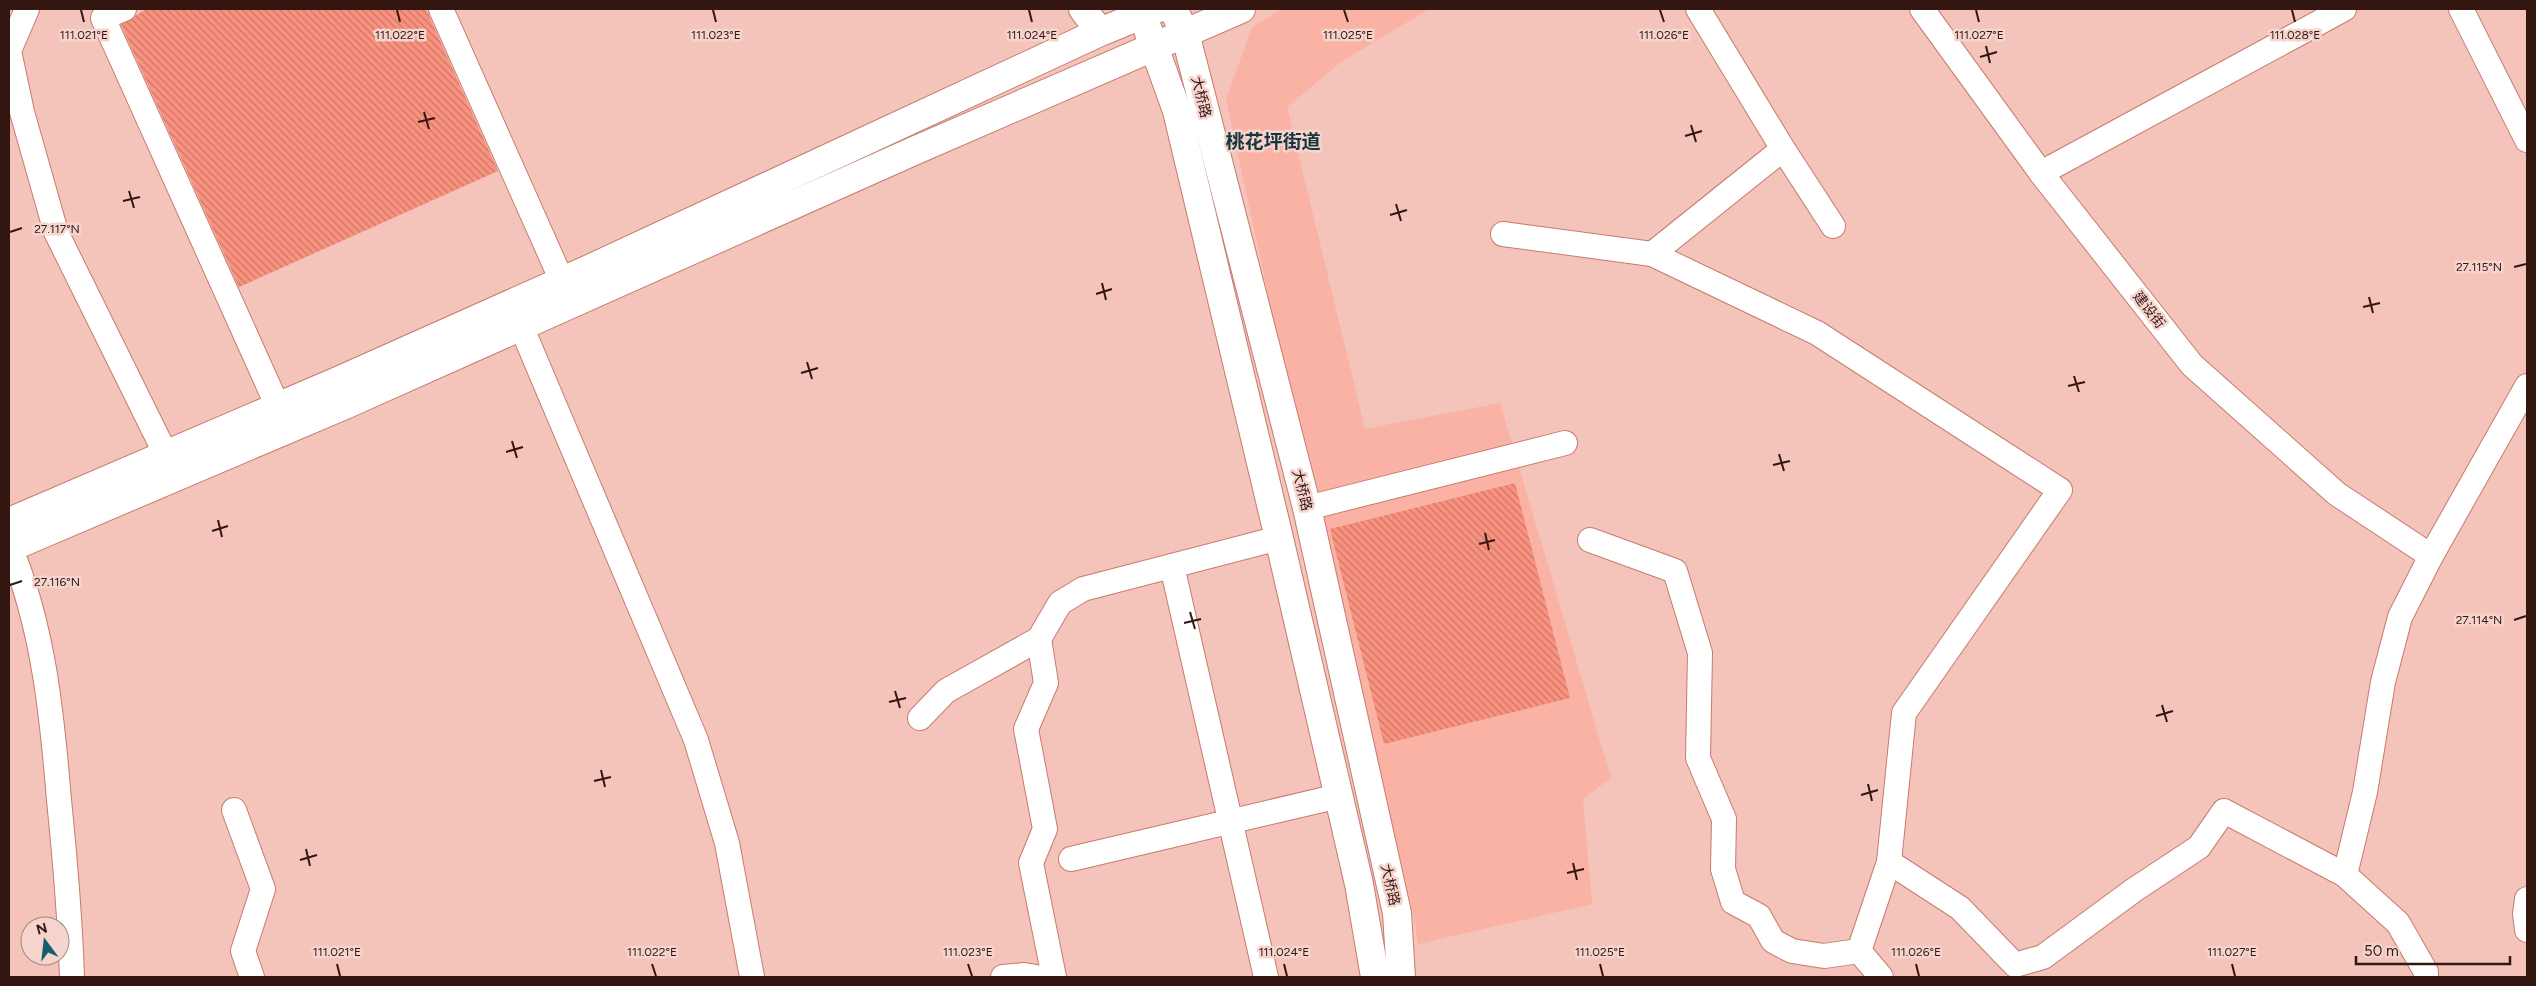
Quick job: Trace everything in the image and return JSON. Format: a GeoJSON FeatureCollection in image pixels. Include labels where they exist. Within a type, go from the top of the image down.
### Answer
{"type":"FeatureCollection","features":[{"type":"Feature","properties":{"kind":"main road"},"geometry":{"type":"LineString","coordinates":[[1083,9],[1100,32]]}},
{"type":"Feature","properties":{"kind":"main road","name":"大桥路"},"geometry":{"type":"LineString","coordinates":[[1174,9],[1185,33],[1307,508],[1397,913],[1401,977]]}},
{"type":"Feature","properties":{"kind":"main road"},"geometry":{"type":"LineString","coordinates":[[9,540],[172,466],[515,316],[916,150],[1241,9]]}},
{"type":"Feature","properties":{"kind":"main road"},"geometry":{"type":"LineString","coordinates":[[172,466],[278,407],[515,316],[562,281],[1100,32],[1149,12],[1155,46],[1177,111],[1279,538],[1359,884],[1375,977]]}},
{"type":"Feature","properties":{"kind":"street"},"geometry":{"type":"LineString","coordinates":[[27,9],[9,51],[22,112],[56,232],[172,466]]}},
{"type":"Feature","properties":{"kind":"street"},"geometry":{"type":"LineString","coordinates":[[124,9],[102,14],[278,407]]}},
{"type":"Feature","properties":{"kind":"street"},"geometry":{"type":"LineString","coordinates":[[442,9],[562,281]]}},
{"type":"Feature","properties":{"kind":"street"},"geometry":{"type":"LineString","coordinates":[[1698,9],[1783,149],[1833,226]]}},
{"type":"Feature","properties":{"kind":"street","name":"建设街"},"geometry":{"type":"LineString","coordinates":[[1922,9],[2042,174],[2192,365],[2336,494],[2431,556]]}},
{"type":"Feature","properties":{"kind":"street"},"geometry":{"type":"LineString","coordinates":[[2042,174],[2344,9]]}},
{"type":"Feature","properties":{"kind":"street"},"geometry":{"type":"LineString","coordinates":[[2461,9],[2527,140]]}},
{"type":"Feature","properties":{"kind":"street"},"geometry":{"type":"LineString","coordinates":[[1652,254],[1783,149]]}},
{"type":"Feature","properties":{"kind":"street"},"geometry":{"type":"LineString","coordinates":[[1503,234],[1652,254],[1817,334],[2060,490],[1904,713],[1889,862],[1859,951]]}},
{"type":"Feature","properties":{"kind":"street"},"geometry":{"type":"LineString","coordinates":[[515,316],[696,740],[727,843],[752,977]]}},
{"type":"Feature","properties":{"kind":"street"},"geometry":{"type":"LineString","coordinates":[[2345,875],[2365,792],[2383,682],[2400,617],[2431,556],[2527,386]]}},
{"type":"Feature","properties":{"kind":"street"},"geometry":{"type":"LineString","coordinates":[[1307,508],[1565,443]]}},
{"type":"Feature","properties":{"kind":"street"},"geometry":{"type":"LineString","coordinates":[[920,718],[946,691],[1039,639],[1060,603],[1082,588],[1279,538]]}},
{"type":"Feature","properties":{"kind":"street"},"geometry":{"type":"LineString","coordinates":[[9,540],[30,602],[52,721],[70,913],[72,977]]}},
{"type":"Feature","properties":{"kind":"street"},"geometry":{"type":"LineString","coordinates":[[1590,540],[1675,571],[1700,653],[1698,758],[1724,819],[1723,870],[1733,902],[1759,916],[1773,941],[1792,951],[1824,956],[1859,951]]}},
{"type":"Feature","properties":{"kind":"street"},"geometry":{"type":"LineString","coordinates":[[1172,566],[1266,977]]}},
{"type":"Feature","properties":{"kind":"street"},"geometry":{"type":"LineString","coordinates":[[1039,639],[1046,683],[1026,729],[1045,829],[1031,863],[1054,977]]}},
{"type":"Feature","properties":{"kind":"street"},"geometry":{"type":"LineString","coordinates":[[1071,859],[1339,796]]}},
{"type":"Feature","properties":{"kind":"street"},"geometry":{"type":"LineString","coordinates":[[234,810],[263,889],[243,951],[252,977]]}},
{"type":"Feature","properties":{"kind":"street"},"geometry":{"type":"LineString","coordinates":[[1889,862],[1960,908],[2016,965],[2043,957],[2134,890],[2199,847],[2224,811],[2345,875],[2398,923],[2426,977]]}},
{"type":"Feature","properties":{"kind":"street"},"geometry":{"type":"LineString","coordinates":[[2527,899],[2527,930]]}},
{"type":"Feature","properties":{"kind":"street"},"geometry":{"type":"LineString","coordinates":[[1859,951],[1881,977]]}},
{"type":"Feature","properties":{"kind":"street"},"geometry":{"type":"LineString","coordinates":[[1003,977],[1024,975],[1036,977]]}},
{"type":"Feature","properties":{"kind":"shaded area"},"geometry":{"type":"Polygon","coordinates":[[[1282,9],[1429,9],[1341,62],[1287,107],[1365,429],[1500,403],[1611,778],[1583,799],[1592,904],[1418,944],[1414,917],[1291,400],[1226,99],[1252,27],[1282,9]]]}},
{"type":"Feature","properties":{"kind":"building"},"geometry":{"type":"Polygon","coordinates":[[[146,9],[426,9],[498,171],[239,287],[121,25],[146,9]]]}},
{"type":"Feature","properties":{"kind":"building"},"geometry":{"type":"Polygon","coordinates":[[[1515,483],[1570,698],[1384,744],[1330,529],[1515,483]]]}},
{"type":"Feature","properties":{"kind":"district","name":"桃花坪街道"},"geometry":{"type":"Point","coordinates":[1273,141]}}]}
